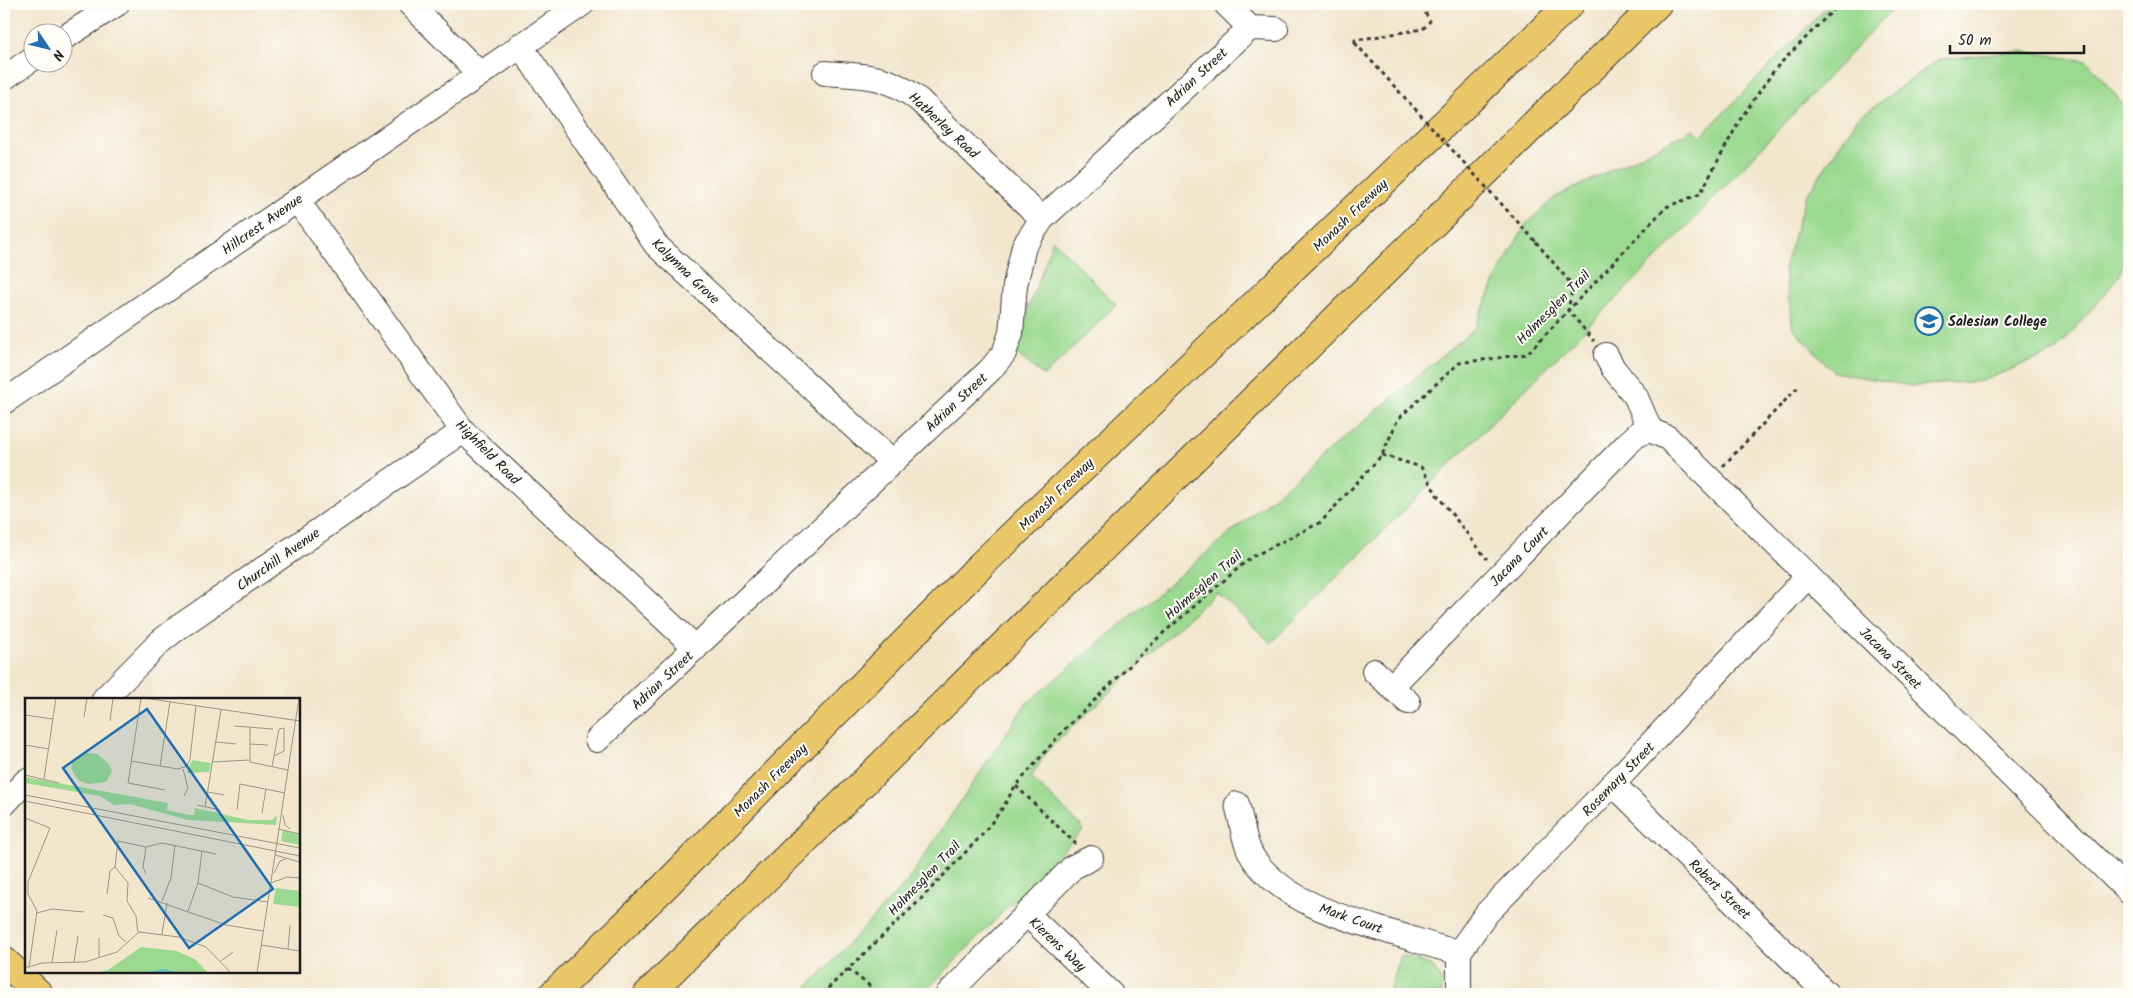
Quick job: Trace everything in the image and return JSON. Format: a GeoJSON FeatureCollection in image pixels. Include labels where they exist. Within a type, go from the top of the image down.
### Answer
{"type":"FeatureCollection","features":[{"type":"Feature","properties":{"kind":"main road","name":"Monash Freeway"},"geometry":{"type":"LineString","coordinates":[[554,994],[665,886],[981,565],[1570,4]]}},
{"type":"Feature","properties":{"kind":"main road"},"geometry":{"type":"LineString","coordinates":[[648,994],[1657,4]]}},
{"type":"Feature","properties":{"kind":"main road"},"geometry":{"type":"LineString","coordinates":[[4,961],[39,994]]}},
{"type":"Feature","properties":{"kind":"street"},"geometry":{"type":"LineString","coordinates":[[72,33],[117,4]]}},
{"type":"Feature","properties":{"kind":"street"},"geometry":{"type":"LineString","coordinates":[[410,4],[479,73]]}},
{"type":"Feature","properties":{"kind":"street","name":"Hillcrest Avenue"},"geometry":{"type":"LineString","coordinates":[[4,402],[479,73],[582,4]]}},
{"type":"Feature","properties":{"kind":"street"},"geometry":{"type":"LineString","coordinates":[[1226,4],[1250,28],[1276,29]]}},
{"type":"Feature","properties":{"kind":"street","name":"Adrian Street"},"geometry":{"type":"LineString","coordinates":[[597,740],[990,370],[1004,353],[1011,333],[1015,285],[1024,246],[1042,219],[1250,28]]}},
{"type":"Feature","properties":{"kind":"street","name":"Kalymna Grove"},"geometry":{"type":"LineString","coordinates":[[520,45],[656,245],[892,462]]}},
{"type":"Feature","properties":{"kind":"street"},"geometry":{"type":"LineString","coordinates":[[4,78],[22,66]]}},
{"type":"Feature","properties":{"kind":"street","name":"Hatherley Road"},"geometry":{"type":"LineString","coordinates":[[825,73],[880,78],[903,87],[920,100],[1042,219]]}},
{"type":"Feature","properties":{"kind":"street","name":"Highfield Road"},"geometry":{"type":"LineString","coordinates":[[297,200],[463,432],[696,648]]}},
{"type":"Feature","properties":{"kind":"street"},"geometry":{"type":"LineString","coordinates":[[1606,355],[1613,368],[1636,397],[1650,430]]}},
{"type":"Feature","properties":{"kind":"street","name":"Jacana Street"},"geometry":{"type":"LineString","coordinates":[[1650,430],[1668,438],[2129,892]]}},
{"type":"Feature","properties":{"kind":"street","name":"Jacana Court"},"geometry":{"type":"LineString","coordinates":[[1374,671],[1400,695],[1499,576],[1634,437],[1650,430]]}},
{"type":"Feature","properties":{"kind":"street","name":"Churchill Avenue"},"geometry":{"type":"LineString","coordinates":[[105,698],[161,641],[179,627],[463,432]]}},
{"type":"Feature","properties":{"kind":"street","name":"Rosemary Street"},"geometry":{"type":"LineString","coordinates":[[1459,952],[1487,913],[1613,784],[1808,576]]}},
{"type":"Feature","properties":{"kind":"street"},"geometry":{"type":"LineString","coordinates":[[4,804],[25,782]]}},
{"type":"Feature","properties":{"kind":"street","name":"Robert Street"},"geometry":{"type":"LineString","coordinates":[[1613,784],[1827,994]]}},
{"type":"Feature","properties":{"kind":"street","name":"Mark Court"},"geometry":{"type":"LineString","coordinates":[[1237,804],[1254,860],[1266,874],[1287,890],[1318,908],[1335,915],[1459,952]]}},
{"type":"Feature","properties":{"kind":"street","name":"Kierens Way"},"geometry":{"type":"LineString","coordinates":[[948,994],[1073,867],[1091,858]]}},
{"type":"Feature","properties":{"kind":"street","name":"Kierens Way"},"geometry":{"type":"LineString","coordinates":[[1027,914],[1111,994]]}},
{"type":"Feature","properties":{"kind":"street"},"geometry":{"type":"LineString","coordinates":[[1459,952],[1459,994]]}},
{"type":"Feature","properties":{"kind":"path"},"geometry":{"type":"LineString","coordinates":[[1420,4],[1430,21],[1424,29],[1355,40],[1355,43],[1536,242],[1573,286],[1568,310],[1606,355]]}},
{"type":"Feature","properties":{"kind":"path","name":"Holmesglen Trail"},"geometry":{"type":"LineString","coordinates":[[822,994],[918,902],[983,834],[1016,786],[1063,731],[1161,635],[1250,558],[1320,522],[1382,455],[1398,419],[1459,363],[1526,354],[1666,207],[1700,194],[1741,118],[1775,69],[1839,4]]}},
{"type":"Feature","properties":{"kind":"path"},"geometry":{"type":"LineString","coordinates":[[1710,479],[1798,387]]}},
{"type":"Feature","properties":{"kind":"path"},"geometry":{"type":"LineString","coordinates":[[1382,455],[1421,467],[1437,494],[1499,576]]}},
{"type":"Feature","properties":{"kind":"path"},"geometry":{"type":"LineString","coordinates":[[1016,786],[1091,858]]}},
{"type":"Feature","properties":{"kind":"path"},"geometry":{"type":"LineString","coordinates":[[848,969],[880,994]]}},
{"type":"Feature","properties":{"kind":"green space"},"geometry":{"type":"Polygon","coordinates":[[[1830,4],[1897,4],[1661,254],[1271,643],[1216,592],[1048,750],[1031,777],[1084,829],[923,994],[801,994],[906,883],[1026,704],[1474,329],[1500,270],[1526,224],[1554,198],[1694,129],[1701,136],[1830,4]]]}},
{"type":"Feature","properties":{"kind":"green space"},"geometry":{"type":"Polygon","coordinates":[[[2023,51],[2087,61],[2129,111],[2129,242],[2119,277],[2056,351],[1982,381],[1911,386],[1834,372],[1793,328],[1784,269],[1805,198],[1857,119],[1939,59],[2023,51]]]}},
{"type":"Feature","properties":{"kind":"green space"},"geometry":{"type":"Polygon","coordinates":[[[1053,240],[1116,305],[1044,376],[1013,351],[1053,240]]]}},
{"type":"Feature","properties":{"kind":"green space"},"geometry":{"type":"Polygon","coordinates":[[[1401,956],[1431,965],[1441,979],[1441,994],[1389,994],[1401,956]]]}},
{"type":"Feature","properties":{"kind":"place","name":"Salesian College"},"geometry":{"type":"Point","coordinates":[1929,321]}}]}
